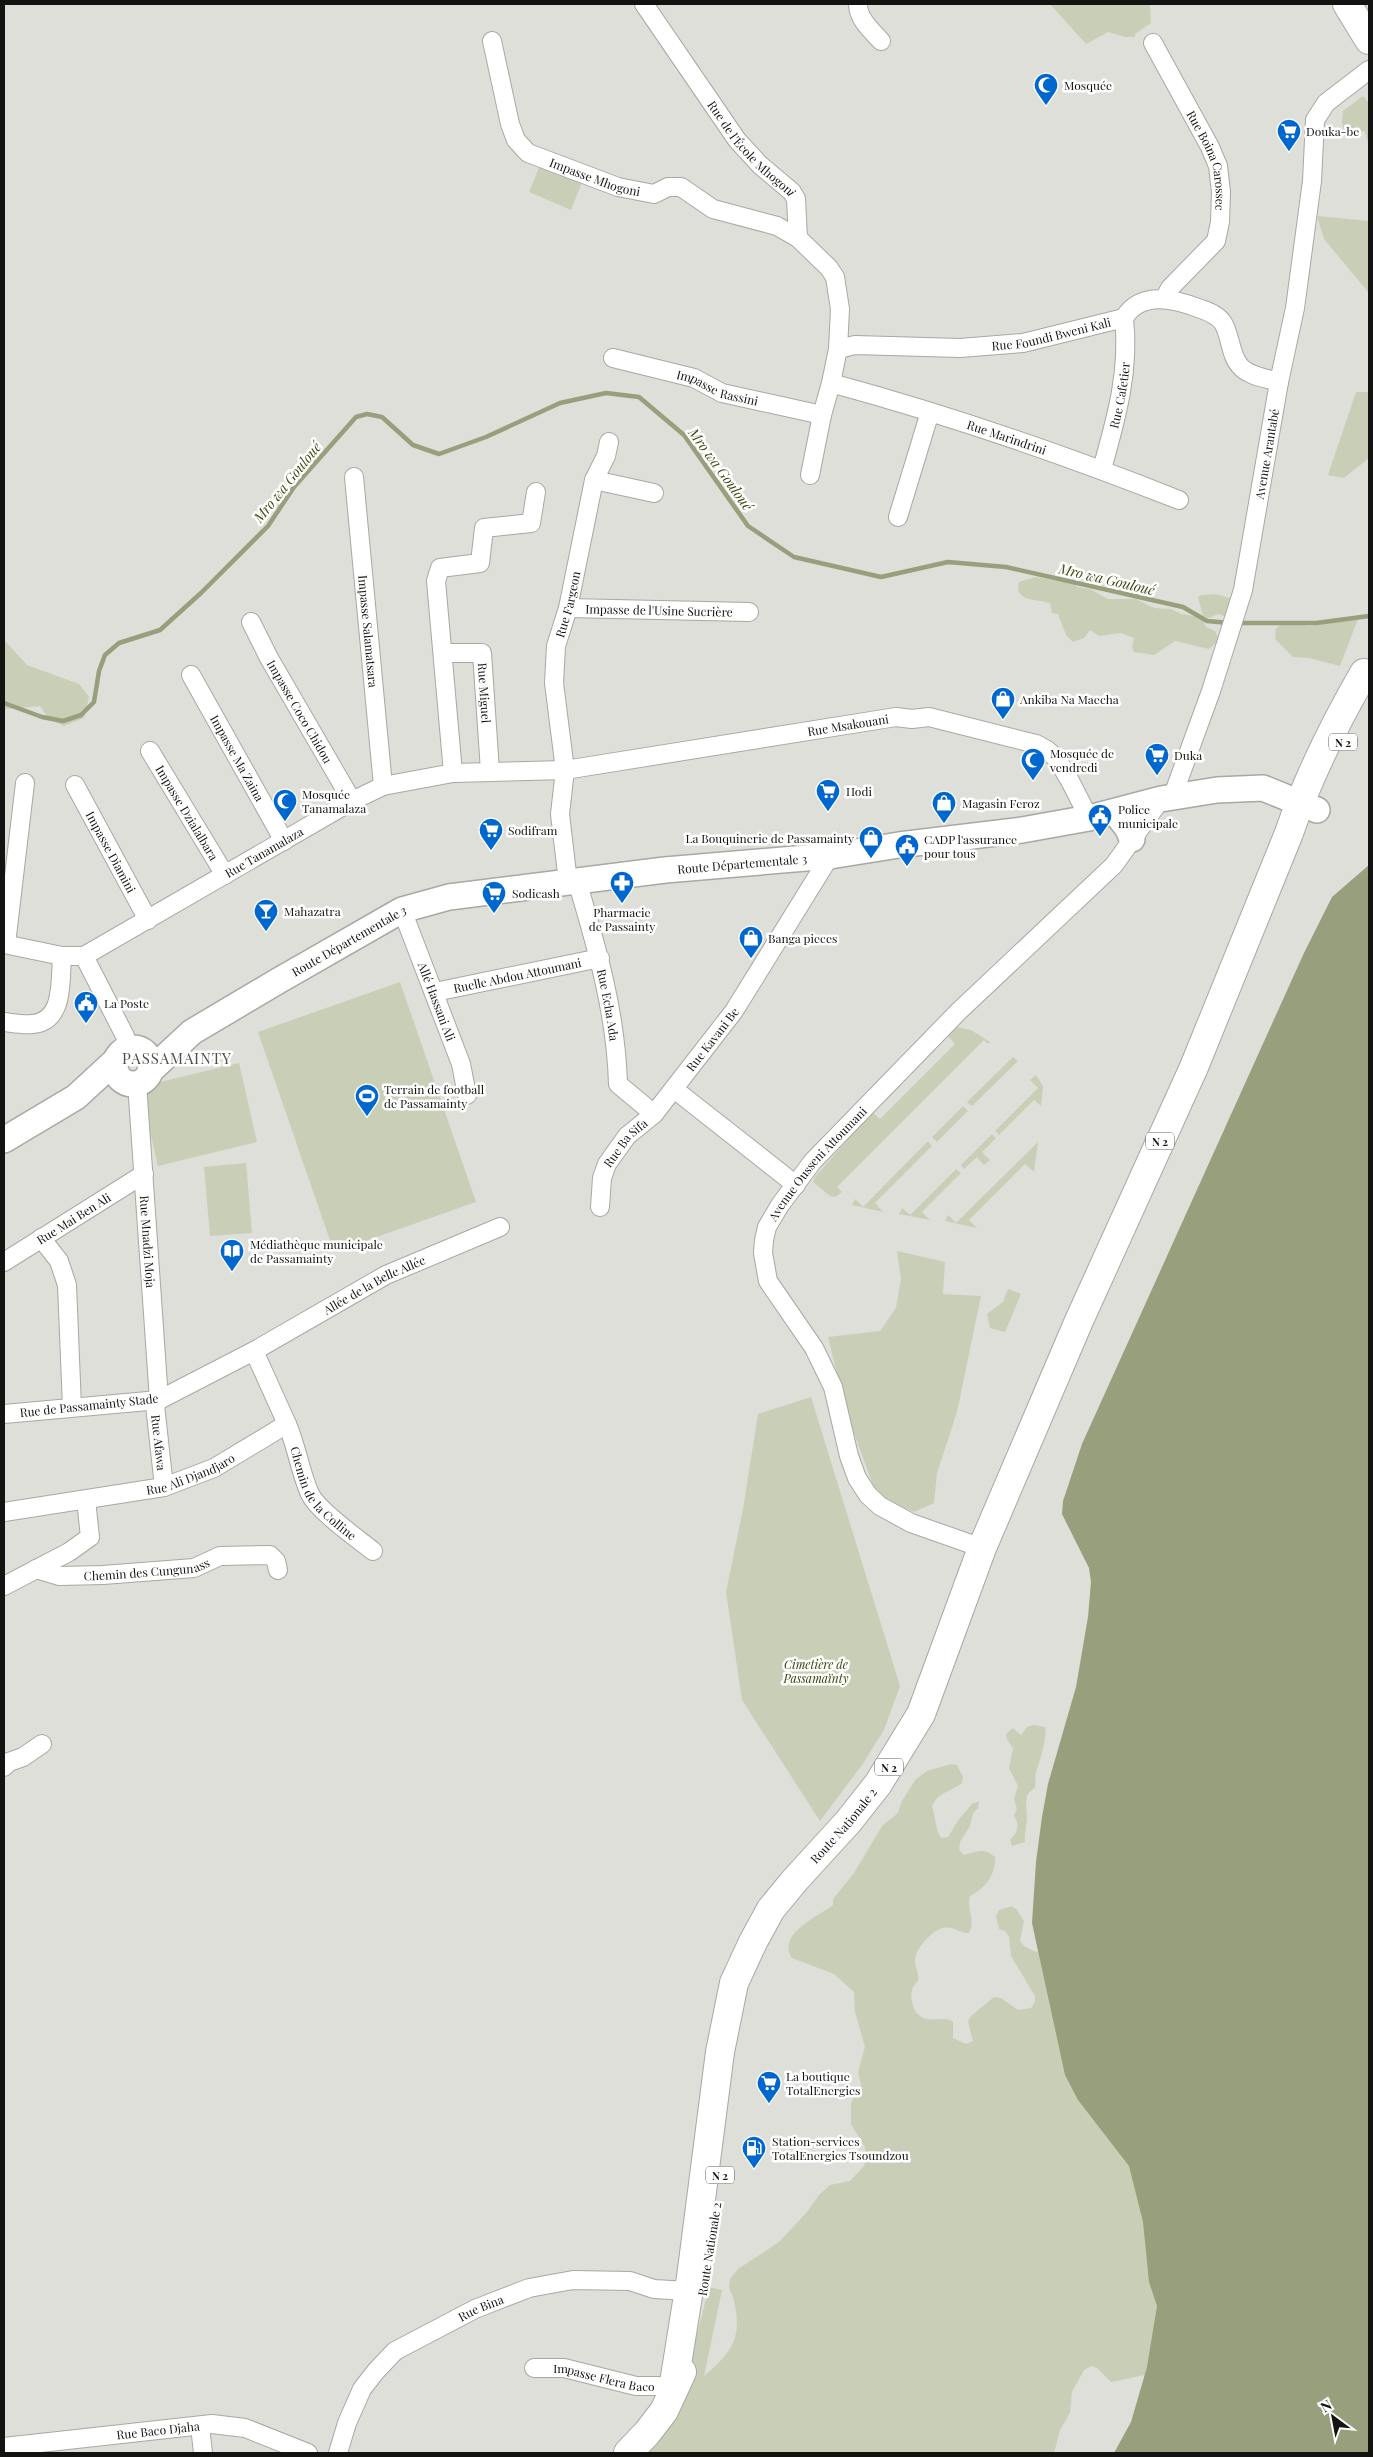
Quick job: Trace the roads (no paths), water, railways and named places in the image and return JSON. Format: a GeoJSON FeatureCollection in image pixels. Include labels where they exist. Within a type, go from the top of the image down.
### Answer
{"type":"FeatureCollection","features":[{"type":"Feature","properties":{"kind":"main road"},"geometry":{"type":"LineString","coordinates":[[1347,4],[1369,40]]}},
{"type":"Feature","properties":{"kind":"main road","name":"N 2"},"geometry":{"type":"LineString","coordinates":[[982,1548],[1078,1323],[1194,1067],[1251,928],[1272,905],[1286,883],[1332,729],[1366,664]]}},
{"type":"Feature","properties":{"kind":"main road","name":"Route Départementale 3"},"geometry":{"type":"LineString","coordinates":[[4,1140],[402,910],[449,897],[665,870],[830,856],[899,845],[1022,830],[1089,818],[1166,798],[1207,791],[1256,788],[1272,791],[1308,807]]}},
{"type":"Feature","properties":{"kind":"main road"},"geometry":{"type":"LineString","coordinates":[[1115,812],[1128,829],[1132,839]]}},
{"type":"Feature","properties":{"kind":"main road","name":"Route Nationale 2"},"geometry":{"type":"LineString","coordinates":[[673,2390],[708,2156],[720,2052],[734,1984],[762,1923],[778,1900],[848,1822],[878,1784],[913,1730],[921,1714],[982,1548]]}},
{"type":"Feature","properties":{"kind":"main road","name":"Route Nationale 2"},"geometry":{"type":"LineString","coordinates":[[628,2453],[655,2423],[673,2390],[686,2363],[695,2327],[707,2271],[746,1956]]}},
{"type":"Feature","properties":{"kind":"main road","name":"N 2"},"geometry":{"type":"LineString","coordinates":[[708,2156],[714,2216]]}},
{"type":"Feature","properties":{"kind":"street","name":"Rue de l'École Mhogoni"},"geometry":{"type":"LineString","coordinates":[[644,4],[737,140],[760,165],[792,192],[796,199],[798,238]]}},
{"type":"Feature","properties":{"kind":"street"},"geometry":{"type":"LineString","coordinates":[[858,4],[858,12],[868,28],[881,41]]}},
{"type":"Feature","properties":{"kind":"street","name":"Impasse Mhogoni"},"geometry":{"type":"LineString","coordinates":[[492,41],[510,124],[516,140],[528,153],[618,187],[654,194],[668,187],[681,187],[713,209],[777,226],[798,238]]}},
{"type":"Feature","properties":{"kind":"street","name":"Rue Boina Carossec"},"geometry":{"type":"LineString","coordinates":[[1153,43],[1210,147],[1218,166],[1221,192],[1220,222],[1216,241],[1170,288],[1164,299]]}},
{"type":"Feature","properties":{"kind":"street","name":"Avenue Arantabé"},"geometry":{"type":"LineString","coordinates":[[1166,798],[1222,659],[1243,590],[1279,382],[1295,308],[1312,181],[1315,120],[1326,103],[1369,70]]}},
{"type":"Feature","properties":{"kind":"street"},"geometry":{"type":"LineString","coordinates":[[798,238],[829,268],[835,277],[840,309],[838,349],[810,476]]}},
{"type":"Feature","properties":{"kind":"street","name":"Rue Foundi Bweni Kali"},"geometry":{"type":"LineString","coordinates":[[838,349],[855,345],[960,348],[1023,343],[1124,318],[1129,310],[1152,299],[1178,300],[1214,315],[1223,322],[1238,364],[1245,371],[1279,382]]}},
{"type":"Feature","properties":{"kind":"street","name":"Rue Cafetier"},"geometry":{"type":"LineString","coordinates":[[1102,469],[1118,413],[1125,374],[1124,318]]}},
{"type":"Feature","properties":{"kind":"street","name":"Impasse Rassini"},"geometry":{"type":"LineString","coordinates":[[613,358],[694,378],[722,393],[822,415]]}},
{"type":"Feature","properties":{"kind":"street","name":"Rue Marindrini"},"geometry":{"type":"LineString","coordinates":[[831,383],[930,412],[1102,469],[1179,500]]}},
{"type":"Feature","properties":{"kind":"street"},"geometry":{"type":"LineString","coordinates":[[898,517],[930,412]]}},
{"type":"Feature","properties":{"kind":"street","name":"Rue Fargeon"},"geometry":{"type":"LineString","coordinates":[[573,882],[560,814],[565,770],[554,683],[556,646],[568,608],[594,480],[606,456],[608,442]]}},
{"type":"Feature","properties":{"kind":"street","name":"Impasse Salamatsara"},"geometry":{"type":"LineString","coordinates":[[354,477],[383,786]]}},
{"type":"Feature","properties":{"kind":"street"},"geometry":{"type":"LineString","coordinates":[[594,480],[654,493]]}},
{"type":"Feature","properties":{"kind":"street"},"geometry":{"type":"LineString","coordinates":[[453,774],[436,581],[440,568],[480,563],[484,528],[531,523],[536,492]]}},
{"type":"Feature","properties":{"kind":"street","name":"Impasse de l'Usine Sucrière"},"geometry":{"type":"LineString","coordinates":[[568,608],[749,612]]}},
{"type":"Feature","properties":{"kind":"street","name":"Impasse Coco Chidou"},"geometry":{"type":"LineString","coordinates":[[251,622],[269,658],[352,801]]}},
{"type":"Feature","properties":{"kind":"street","name":"Rue Miguel"},"geometry":{"type":"LineString","coordinates":[[443,653],[482,653],[490,771]]}},
{"type":"Feature","properties":{"kind":"street","name":"Impasse Ma Zaina"},"geometry":{"type":"LineString","coordinates":[[191,676],[284,841]]}},
{"type":"Feature","properties":{"kind":"street","name":"Rue Msakouani"},"geometry":{"type":"LineString","coordinates":[[565,770],[896,717],[912,719],[929,717],[1036,744],[1047,750],[1057,759],[1089,818]]}},
{"type":"Feature","properties":{"kind":"street","name":"Impasse Dzialalbara"},"geometry":{"type":"LineString","coordinates":[[150,751],[225,875]]}},
{"type":"Feature","properties":{"kind":"street","name":"Rue Tanamalaza"},"geometry":{"type":"LineString","coordinates":[[5,944],[62,956],[84,956],[352,801],[383,786],[453,774],[490,771],[565,770]]}},
{"type":"Feature","properties":{"kind":"street"},"geometry":{"type":"LineString","coordinates":[[5,944],[25,782]]}},
{"type":"Feature","properties":{"kind":"street","name":"Impasse Diamini"},"geometry":{"type":"LineString","coordinates":[[75,785],[148,920]]}},
{"type":"Feature","properties":{"kind":"street","name":"Avenue Ousseni Attoumani"},"geometry":{"type":"LineString","coordinates":[[982,1548],[923,1528],[900,1517],[868,1495],[857,1478],[849,1456],[833,1387],[814,1348],[768,1281],[762,1252],[767,1228],[780,1205],[796,1186],[812,1161],[948,1022],[1114,865],[1132,839],[1166,798]]}},
{"type":"Feature","properties":{"kind":"street","name":"Rue Kavani Be"},"geometry":{"type":"LineString","coordinates":[[674,1089],[748,991],[830,856]]}},
{"type":"Feature","properties":{"kind":"street","name":"Rue Echa Ada"},"geometry":{"type":"LineString","coordinates":[[573,882],[600,958],[617,1048],[618,1084],[654,1114]]}},
{"type":"Feature","properties":{"kind":"street","name":"Allé Hassani Ali"},"geometry":{"type":"LineString","coordinates":[[402,910],[461,1064],[467,1095]]}},
{"type":"Feature","properties":{"kind":"street"},"geometry":{"type":"LineString","coordinates":[[4,1022],[33,1024],[46,1020],[54,1012],[58,1001],[62,956]]}},
{"type":"Feature","properties":{"kind":"street","name":"Rue Mnadzi Moja"},"geometry":{"type":"LineString","coordinates":[[84,956],[125,1036],[132,1065],[144,1174],[159,1400]]}},
{"type":"Feature","properties":{"kind":"street","name":"Ruelle Abdou Attoumani"},"geometry":{"type":"LineString","coordinates":[[434,992],[600,958]]}},
{"type":"Feature","properties":{"kind":"street"},"geometry":{"type":"LineString","coordinates":[[674,1089],[796,1186]]}},
{"type":"Feature","properties":{"kind":"street","name":"Rue Ba Sifa"},"geometry":{"type":"LineString","coordinates":[[600,1207],[602,1178],[607,1164],[627,1136],[654,1114],[674,1089]]}},
{"type":"Feature","properties":{"kind":"street","name":"Rue Mai Ben Ali"},"geometry":{"type":"LineString","coordinates":[[4,1262],[144,1174]]}},
{"type":"Feature","properties":{"kind":"street","name":"Allée de la Belle Allée"},"geometry":{"type":"LineString","coordinates":[[254,1351],[386,1275],[500,1227]]}},
{"type":"Feature","properties":{"kind":"street"},"geometry":{"type":"LineString","coordinates":[[41,1238],[59,1261],[67,1285],[72,1407]]}},
{"type":"Feature","properties":{"kind":"street"},"geometry":{"type":"LineString","coordinates":[[254,1351],[287,1424]]}},
{"type":"Feature","properties":{"kind":"street","name":"Rue de Passamainty Stade"},"geometry":{"type":"LineString","coordinates":[[4,1414],[159,1400],[254,1351]]}},
{"type":"Feature","properties":{"kind":"street","name":"Rue Afawa"},"geometry":{"type":"LineString","coordinates":[[159,1400],[155,1405],[164,1487]]}},
{"type":"Feature","properties":{"kind":"street","name":"Rue Ali Djandjaro"},"geometry":{"type":"LineString","coordinates":[[4,1512],[164,1487],[214,1468],[287,1424]]}},
{"type":"Feature","properties":{"kind":"street","name":"Chemin de la Colline"},"geometry":{"type":"LineString","coordinates":[[287,1424],[296,1444],[311,1495],[329,1514],[373,1551]]}},
{"type":"Feature","properties":{"kind":"street"},"geometry":{"type":"LineString","coordinates":[[4,1586],[70,1552],[90,1537],[86,1500]]}},
{"type":"Feature","properties":{"kind":"street","name":"Chemin des Cungunass"},"geometry":{"type":"LineString","coordinates":[[36,1569],[59,1576],[103,1575],[194,1568],[220,1556],[270,1555],[276,1561],[278,1570]]}},
{"type":"Feature","properties":{"kind":"street"},"geometry":{"type":"LineString","coordinates":[[4,1767],[8,1762],[23,1757],[42,1744]]}},
{"type":"Feature","properties":{"kind":"street","name":"Rue Bina"},"geometry":{"type":"LineString","coordinates":[[338,2453],[347,2423],[362,2389],[382,2364],[395,2351],[476,2309],[523,2290],[545,2284],[573,2280],[630,2281],[654,2289],[689,2291]]}},
{"type":"Feature","properties":{"kind":"street","name":"Impasse Flera Baco"},"geometry":{"type":"LineString","coordinates":[[534,2368],[564,2368],[636,2386],[658,2386],[673,2390]]}},
{"type":"Feature","properties":{"kind":"street","name":"Rue Baco Djaha"},"geometry":{"type":"LineString","coordinates":[[4,2447],[212,2424],[245,2428],[308,2453]]}},
{"type":"Feature","properties":{"kind":"street"},"geometry":{"type":"LineString","coordinates":[[200,2426],[203,2453]]}},
{"type":"Feature","properties":{"kind":"waterway","name":"Mro wa Gouloué"},"geometry":{"type":"LineString","coordinates":[[4,703],[42,717],[63,721],[81,715],[94,702],[99,671],[105,655],[119,643],[160,630],[201,593],[268,526],[294,487],[356,417],[367,414],[382,417],[413,445],[439,454],[486,437],[560,403],[606,393],[639,397],[684,435],[748,526],[794,557],[881,577],[948,562],[1006,567],[1183,607],[1207,621],[1229,623]]}},
{"type":"Feature","properties":{"kind":"waterway","name":"Mro wa Gouloué"},"geometry":{"type":"LineString","coordinates":[[1237,623],[1316,623],[1369,616]]}},
{"type":"Feature","properties":{"kind":"place","name":"Mosquée"},"geometry":{"type":"Point","coordinates":[1046,106]}},
{"type":"Feature","properties":{"kind":"place","name":"Douka-be"},"geometry":{"type":"Point","coordinates":[1289,152]}},
{"type":"Feature","properties":{"kind":"place","name":"Ankiba Na Maecha"},"geometry":{"type":"Point","coordinates":[1003,720]}},
{"type":"Feature","properties":{"kind":"place","name":"Duka"},"geometry":{"type":"Point","coordinates":[1157,776]}},
{"type":"Feature","properties":{"kind":"place","name":"Mosquée de vendredi"},"geometry":{"type":"Point","coordinates":[1033,781]}},
{"type":"Feature","properties":{"kind":"place","name":"Hodi"},"geometry":{"type":"Point","coordinates":[828,812]}},
{"type":"Feature","properties":{"kind":"place","name":"Mosquée Tanamalaza"},"geometry":{"type":"Point","coordinates":[285,822]}},
{"type":"Feature","properties":{"kind":"place","name":"Magasin Feroz"},"geometry":{"type":"Point","coordinates":[944,824]}},
{"type":"Feature","properties":{"kind":"place","name":"Police municipale"},"geometry":{"type":"Point","coordinates":[1100,837]}},
{"type":"Feature","properties":{"kind":"place","name":"Sodifram"},"geometry":{"type":"Point","coordinates":[491,851]}},
{"type":"Feature","properties":{"kind":"place","name":"La Bouquinerie de Passamainty"},"geometry":{"type":"Point","coordinates":[871,859]}},
{"type":"Feature","properties":{"kind":"place","name":"CADP l'assurance pour tous"},"geometry":{"type":"Point","coordinates":[907,867]}},
{"type":"Feature","properties":{"kind":"place","name":"Pharmacie de Passainty"},"geometry":{"type":"Point","coordinates":[622,904]}},
{"type":"Feature","properties":{"kind":"place","name":"Sodicash"},"geometry":{"type":"Point","coordinates":[494,914]}},
{"type":"Feature","properties":{"kind":"place","name":"Mahazatra"},"geometry":{"type":"Point","coordinates":[266,932]}},
{"type":"Feature","properties":{"kind":"place","name":"Banga pieces"},"geometry":{"type":"Point","coordinates":[751,959]}},
{"type":"Feature","properties":{"kind":"place","name":"La Poste"},"geometry":{"type":"Point","coordinates":[86,1024]}},
{"type":"Feature","properties":{"kind":"place","name":"Terrain de football de Passamainty"},"geometry":{"type":"Point","coordinates":[367,1117]}},
{"type":"Feature","properties":{"kind":"place","name":"Médiathèque municipale de Passamainty"},"geometry":{"type":"Point","coordinates":[232,1272]}},
{"type":"Feature","properties":{"kind":"place","name":"La boutique TotalEnergies"},"geometry":{"type":"Point","coordinates":[769,2104]}},
{"type":"Feature","properties":{"kind":"place","name":"Station-services TotalEnergies Tsoundzou"},"geometry":{"type":"Point","coordinates":[754,2169]}},
{"type":"Feature","properties":{"kind":"district","name":"PASSAMAINTY"},"geometry":{"type":"Point","coordinates":[177,1058]}},
{"type":"Feature","properties":{"kind":"park label","name":"Cimetière de Passamaïnty"},"geometry":{"type":"Point","coordinates":[816,1671]}}]}
